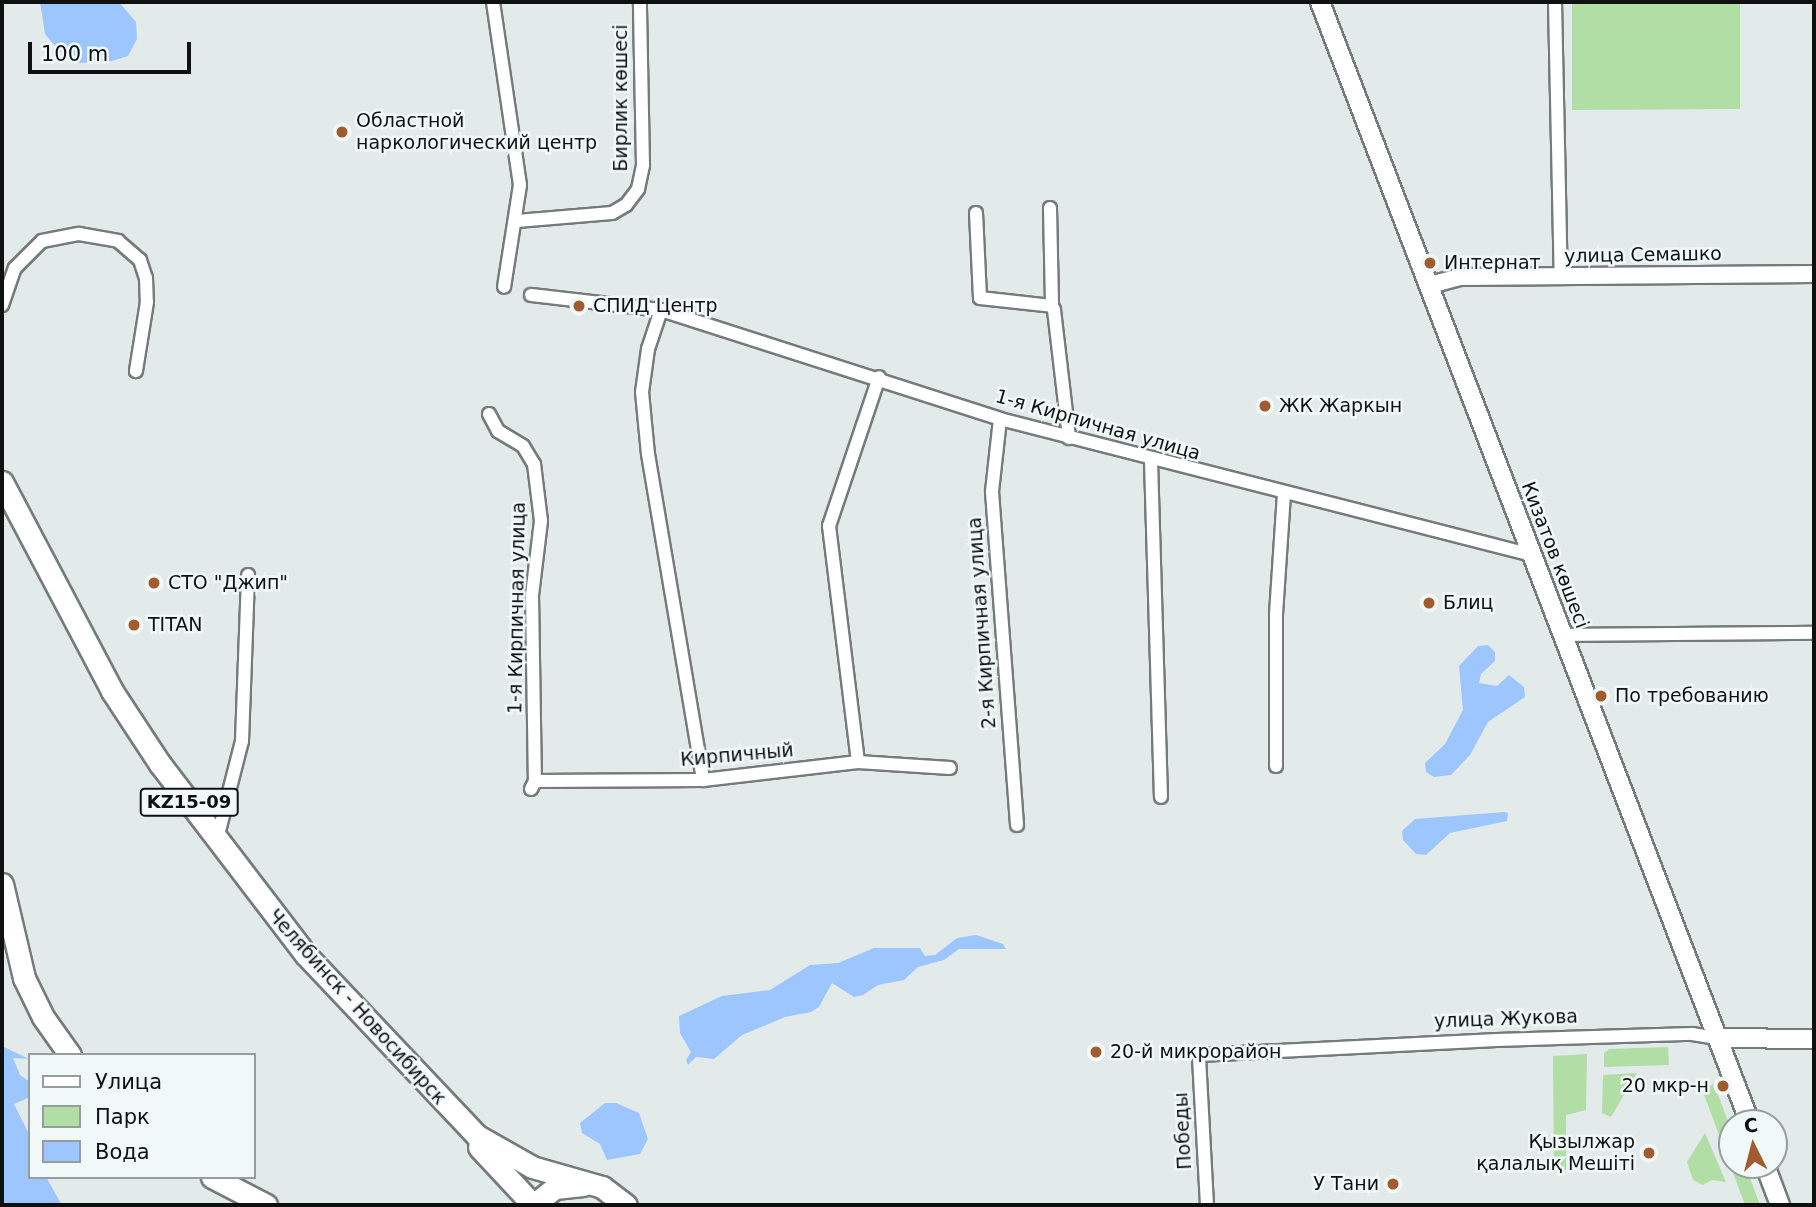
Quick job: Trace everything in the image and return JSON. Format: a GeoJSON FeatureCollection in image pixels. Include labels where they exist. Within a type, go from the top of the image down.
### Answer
{"type":"FeatureCollection","features":[{"type":"Feature","properties":{"kind":"highway","name":"Челябинск - Новосибирск"},"geometry":{"type":"LineString","coordinates":[[2,482],[112,691],[217,839],[306,955],[426,1087],[493,1149],[532,1167],[602,1187],[626,1205]]}},
{"type":"Feature","properties":{"kind":"highway"},"geometry":{"type":"LineString","coordinates":[[2,884],[24,978],[43,1017],[69,1053]]}},
{"type":"Feature","properties":{"kind":"highway","name":"KZ15-09"},"geometry":{"type":"LineString","coordinates":[[426,1087],[533,1205]]}},
{"type":"Feature","properties":{"kind":"highway"},"geometry":{"type":"LineString","coordinates":[[208,1179],[254,1205]]}},
{"type":"Feature","properties":{"kind":"highway"},"geometry":{"type":"LineString","coordinates":[[216,1179],[267,1205]]}},
{"type":"Feature","properties":{"kind":"highway"},"geometry":{"type":"LineString","coordinates":[[533,1205],[559,1187],[602,1187]]}},
{"type":"Feature","properties":{"kind":"highway"},"geometry":{"type":"LineString","coordinates":[[548,1205],[559,1187]]}},
{"type":"Feature","properties":{"kind":"main road","name":"Кизатов көшесі"},"geometry":{"type":"LineString","coordinates":[[1320,2],[1744,1109]]}},
{"type":"Feature","properties":{"kind":"main road","name":"улица Жукова"},"geometry":{"type":"LineString","coordinates":[[1718,1038],[1814,1039]]}},
{"type":"Feature","properties":{"kind":"main road"},"geometry":{"type":"LineString","coordinates":[[1770,1179],[1780,1205]]}},
{"type":"Feature","properties":{"kind":"street"},"geometry":{"type":"LineString","coordinates":[[493,2],[520,184],[517,221],[504,287]]}},
{"type":"Feature","properties":{"kind":"street","name":"Бирлик көшесі"},"geometry":{"type":"LineString","coordinates":[[517,221],[612,213],[626,205],[638,189],[643,165],[640,2]]}},
{"type":"Feature","properties":{"kind":"street"},"geometry":{"type":"LineString","coordinates":[[1555,2],[1561,276]]}},
{"type":"Feature","properties":{"kind":"street"},"geometry":{"type":"LineString","coordinates":[[1050,208],[1052,306],[1069,438]]}},
{"type":"Feature","properties":{"kind":"street"},"geometry":{"type":"LineString","coordinates":[[976,213],[980,298],[1052,306]]}},
{"type":"Feature","properties":{"kind":"street"},"geometry":{"type":"LineString","coordinates":[[2,305],[15,268],[42,241],[79,234],[118,241],[140,260],[146,278],[147,302],[136,371]]}},
{"type":"Feature","properties":{"kind":"street","name":"улица Семашко"},"geometry":{"type":"LineString","coordinates":[[1430,285],[1460,277],[1814,274]]}},
{"type":"Feature","properties":{"kind":"street","name":"1-я Кирпичная улица"},"geometry":{"type":"LineString","coordinates":[[531,295],[661,310],[878,377],[1000,419],[1284,495],[1532,555]]}},
{"type":"Feature","properties":{"kind":"street"},"geometry":{"type":"LineString","coordinates":[[661,310],[645,362],[642,392],[648,454],[704,780]]}},
{"type":"Feature","properties":{"kind":"street"},"geometry":{"type":"LineString","coordinates":[[858,762],[829,526],[878,377]]}},
{"type":"Feature","properties":{"kind":"street","name":"1-я Кирпичная улица"},"geometry":{"type":"LineString","coordinates":[[489,414],[498,431],[523,446],[534,464],[541,521],[532,595],[533,785]]}},
{"type":"Feature","properties":{"kind":"street","name":"2-я Кирпичная улица"},"geometry":{"type":"LineString","coordinates":[[1000,419],[992,492],[1017,825]]}},
{"type":"Feature","properties":{"kind":"street"},"geometry":{"type":"LineString","coordinates":[[1151,461],[1161,797]]}},
{"type":"Feature","properties":{"kind":"street"},"geometry":{"type":"LineString","coordinates":[[1276,766],[1280,675],[1276,614],[1284,495]]}},
{"type":"Feature","properties":{"kind":"street"},"geometry":{"type":"LineString","coordinates":[[217,839],[242,741],[248,575]]}},
{"type":"Feature","properties":{"kind":"street"},"geometry":{"type":"LineString","coordinates":[[1563,635],[1814,633]]}},
{"type":"Feature","properties":{"kind":"street","name":"Кирпичный"},"geometry":{"type":"LineString","coordinates":[[533,785],[704,780],[858,762],[950,768]]}},
{"type":"Feature","properties":{"kind":"street","name":"улица Жукова"},"geometry":{"type":"LineString","coordinates":[[1199,1055],[1486,1040],[1692,1034],[1718,1038]]}},
{"type":"Feature","properties":{"kind":"street","name":"Победы"},"geometry":{"type":"LineString","coordinates":[[1199,1055],[1207,1205]]}},
{"type":"Feature","properties":{"kind":"green space"},"geometry":{"type":"Polygon","coordinates":[[[1572,2],[1740,2],[1740,109],[1572,110],[1572,2]]]}},
{"type":"Feature","properties":{"kind":"green space"},"geometry":{"type":"Polygon","coordinates":[[[1668,1047],[1669,1065],[1604,1067],[1604,1053],[1609,1049],[1668,1047]]]}},
{"type":"Feature","properties":{"kind":"green space"},"geometry":{"type":"Polygon","coordinates":[[[1587,1054],[1586,1110],[1566,1115],[1566,1170],[1554,1170],[1553,1056],[1587,1054]]]}},
{"type":"Feature","properties":{"kind":"green space"},"geometry":{"type":"Polygon","coordinates":[[[1637,1073],[1611,1117],[1602,1113],[1603,1075],[1637,1073]]]}},
{"type":"Feature","properties":{"kind":"green space"},"geometry":{"type":"Polygon","coordinates":[[[1714,1084],[1723,1109],[1718,1109],[1718,1132],[1702,1089],[1714,1084]]]}},
{"type":"Feature","properties":{"kind":"green space"},"geometry":{"type":"Polygon","coordinates":[[[1705,1133],[1718,1163],[1718,1179],[1725,1179],[1726,1182],[1712,1180],[1703,1185],[1693,1180],[1687,1162],[1705,1133]]]}},
{"type":"Feature","properties":{"kind":"green space"},"geometry":{"type":"Polygon","coordinates":[[[1735,1179],[1750,1179],[1760,1205],[1745,1205],[1735,1179]]]}},
{"type":"Feature","properties":{"kind":"water"},"geometry":{"type":"Polygon","coordinates":[[[40,2],[119,2],[136,22],[137,39],[128,56],[112,61],[80,63],[65,58],[45,34],[40,2]]]}},
{"type":"Feature","properties":{"kind":"water"},"geometry":{"type":"Polygon","coordinates":[[[1488,645],[1495,652],[1495,661],[1481,674],[1479,683],[1497,686],[1509,675],[1524,687],[1525,697],[1488,722],[1470,755],[1451,775],[1434,777],[1426,772],[1425,763],[1445,744],[1463,710],[1459,666],[1478,646],[1488,645]]]}},
{"type":"Feature","properties":{"kind":"water"},"geometry":{"type":"Polygon","coordinates":[[[1508,813],[1507,821],[1450,833],[1426,855],[1416,854],[1403,840],[1402,831],[1415,819],[1508,813]]]}},
{"type":"Feature","properties":{"kind":"water"},"geometry":{"type":"Polygon","coordinates":[[[976,935],[1003,944],[1006,949],[959,949],[944,960],[918,967],[904,980],[878,985],[863,995],[854,997],[832,983],[819,1007],[811,1012],[785,1017],[742,1035],[714,1059],[696,1057],[688,1065],[686,1060],[691,1052],[680,1033],[679,1016],[722,996],[770,990],[810,965],[838,963],[874,948],[920,948],[925,956],[935,955],[957,938],[976,935]]]}},
{"type":"Feature","properties":{"kind":"water"},"geometry":{"type":"Polygon","coordinates":[[[2,1046],[28,1059],[13,1058],[20,1075],[28,1081],[28,1098],[14,1104],[28,1132],[28,1179],[47,1179],[62,1205],[2,1205],[2,1046]]]}},
{"type":"Feature","properties":{"kind":"water"},"geometry":{"type":"Polygon","coordinates":[[[605,1103],[616,1103],[639,1113],[648,1139],[640,1154],[607,1160],[600,1144],[582,1133],[580,1123],[605,1103]]]}},
{"type":"Feature","properties":{"kind":"place","name":"Областной наркологический центр"},"geometry":{"type":"Point","coordinates":[342,132]}},
{"type":"Feature","properties":{"kind":"place","name":"Интернат"},"geometry":{"type":"Point","coordinates":[1430,263]}},
{"type":"Feature","properties":{"kind":"place","name":"СПИД Центр"},"geometry":{"type":"Point","coordinates":[579,306]}},
{"type":"Feature","properties":{"kind":"place","name":"ЖК Жаркын"},"geometry":{"type":"Point","coordinates":[1265,406]}},
{"type":"Feature","properties":{"kind":"place","name":"СТО \"Джип\""},"geometry":{"type":"Point","coordinates":[154,583]}},
{"type":"Feature","properties":{"kind":"place","name":"Блиц"},"geometry":{"type":"Point","coordinates":[1429,603]}},
{"type":"Feature","properties":{"kind":"place","name":"TITAN"},"geometry":{"type":"Point","coordinates":[134,625]}},
{"type":"Feature","properties":{"kind":"place","name":"По требованию"},"geometry":{"type":"Point","coordinates":[1601,696]}},
{"type":"Feature","properties":{"kind":"place","name":"20-й микрорайон"},"geometry":{"type":"Point","coordinates":[1096,1052]}},
{"type":"Feature","properties":{"kind":"place","name":"20 мкр-н"},"geometry":{"type":"Point","coordinates":[1723,1086]}},
{"type":"Feature","properties":{"kind":"place","name":"Қызылжар қалалық Мешіті"},"geometry":{"type":"Point","coordinates":[1649,1153]}},
{"type":"Feature","properties":{"kind":"place","name":"У Тани"},"geometry":{"type":"Point","coordinates":[1393,1184]}}]}
